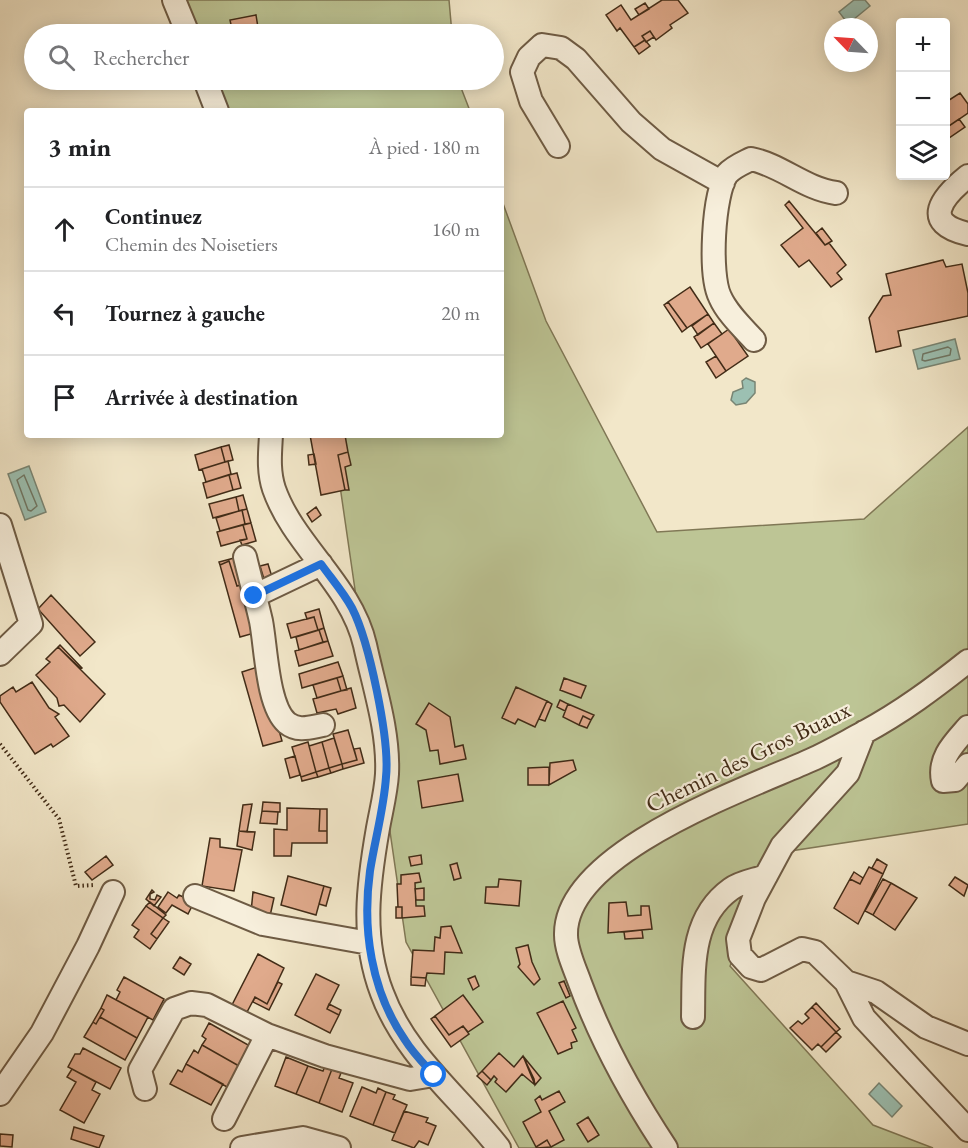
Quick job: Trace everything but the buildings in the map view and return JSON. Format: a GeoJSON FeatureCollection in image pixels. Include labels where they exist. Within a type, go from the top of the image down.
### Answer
{"type":"FeatureCollection","features":[{"type":"Feature","properties":{"kind":"street"},"geometry":{"type":"LineString","coordinates":[[174,0],[184,24]]}},
{"type":"Feature","properties":{"kind":"street"},"geometry":{"type":"LineString","coordinates":[[558,146],[531,101],[522,72],[529,57],[542,45],[561,48],[576,59],[631,122],[662,149],[723,183]]}},
{"type":"Feature","properties":{"kind":"street"},"geometry":{"type":"LineString","coordinates":[[209,90],[216,108]]}},
{"type":"Feature","properties":{"kind":"street"},"geometry":{"type":"LineString","coordinates":[[754,340],[718,295],[713,233],[723,183],[728,174],[751,159],[769,163],[823,191],[836,193]]}},
{"type":"Feature","properties":{"kind":"street"},"geometry":{"type":"LineString","coordinates":[[968,176],[944,199],[940,216],[941,223],[948,228],[968,234]]}},
{"type":"Feature","properties":{"kind":"street"},"geometry":{"type":"LineString","coordinates":[[271,438],[270,464],[274,490],[352,608],[364,641],[386,745],[387,776],[370,872],[367,920],[369,950],[382,995],[404,1040],[499,1148]]}},
{"type":"Feature","properties":{"kind":"street"},"geometry":{"type":"LineString","coordinates":[[0,525],[31,624],[0,654]]}},
{"type":"Feature","properties":{"kind":"street"},"geometry":{"type":"LineString","coordinates":[[245,557],[261,623],[267,669],[279,713],[288,723],[298,729],[323,725]]}},
{"type":"Feature","properties":{"kind":"street"},"geometry":{"type":"LineString","coordinates":[[254,596],[321,564]]}},
{"type":"Feature","properties":{"kind":"street","name":"Chemin des Gros Buaux"},"geometry":{"type":"LineString","coordinates":[[666,1148],[632,1096],[591,1012],[566,935],[573,905],[593,880],[638,841],[685,814],[813,759],[864,732],[916,703],[968,661]]}},
{"type":"Feature","properties":{"kind":"street"},"geometry":{"type":"LineString","coordinates":[[968,727],[947,751],[941,772],[943,781],[955,780],[968,765]]}},
{"type":"Feature","properties":{"kind":"street"},"geometry":{"type":"LineString","coordinates":[[864,732],[848,773],[782,846],[754,898],[738,939],[740,955],[751,967],[761,970],[802,949],[815,952],[846,982],[864,1018],[968,1130]]}},
{"type":"Feature","properties":{"kind":"street"},"geometry":{"type":"LineString","coordinates":[[693,1017],[695,949],[706,914],[731,888],[766,876]]}},
{"type":"Feature","properties":{"kind":"street"},"geometry":{"type":"LineString","coordinates":[[2,1087],[42,1034],[113,892]]}},
{"type":"Feature","properties":{"kind":"street"},"geometry":{"type":"LineString","coordinates":[[199,906],[260,936],[369,950]]}},
{"type":"Feature","properties":{"kind":"street"},"geometry":{"type":"LineString","coordinates":[[846,982],[876,992],[926,1026],[968,1044]]}},
{"type":"Feature","properties":{"kind":"street"},"geometry":{"type":"LineString","coordinates":[[145,1089],[140,1070],[174,1009],[191,1003],[207,1005],[267,1035],[325,1056],[410,1079],[434,1075]]}},
{"type":"Feature","properties":{"kind":"street"},"geometry":{"type":"LineString","coordinates":[[224,1119],[267,1035]]}},
{"type":"Feature","properties":{"kind":"street"},"geometry":{"type":"LineString","coordinates":[[242,1148],[303,1138],[339,1148]]}},
{"type":"Feature","properties":{"kind":"path"},"geometry":{"type":"LineString","coordinates":[[0,744],[58,819],[76,885],[111,884],[113,892]]}},
{"type":"Feature","properties":{"kind":"green space"},"geometry":{"type":"Polygon","coordinates":[[[165,0],[449,0],[451,24],[173,24],[165,0]]]}},
{"type":"Feature","properties":{"kind":"green space"},"geometry":{"type":"Polygon","coordinates":[[[197,90],[462,90],[469,108],[204,108],[197,90]]]}},
{"type":"Feature","properties":{"kind":"green space"},"geometry":{"type":"Polygon","coordinates":[[[504,206],[546,321],[657,532],[864,519],[968,427],[968,824],[784,852],[730,966],[873,1125],[933,1148],[519,1148],[406,942],[340,486],[323,438],[504,438],[504,206]]]}},
{"type":"Feature","properties":{"kind":"water"},"geometry":{"type":"Polygon","coordinates":[[[854,0],[865,0],[870,6],[855,18],[844,18],[839,12],[854,0]]]}},
{"type":"Feature","properties":{"kind":"water"},"geometry":{"type":"Polygon","coordinates":[[[955,339],[960,359],[918,369],[913,350],[955,339]]]}},
{"type":"Feature","properties":{"kind":"water"},"geometry":{"type":"Polygon","coordinates":[[[746,378],[755,382],[755,393],[746,403],[736,405],[731,400],[733,392],[743,388],[742,381],[746,378]]]}},
{"type":"Feature","properties":{"kind":"water"},"geometry":{"type":"Polygon","coordinates":[[[29,466],[46,512],[25,520],[8,474],[29,466]]]}},
{"type":"Feature","properties":{"kind":"water"},"geometry":{"type":"Polygon","coordinates":[[[879,1083],[902,1106],[892,1117],[869,1094],[879,1083]]]}},
{"type":"Feature","properties":{"kind":"route"},"geometry":{"type":"LineString","coordinates":[[254,596],[321,564],[352,608],[364,641],[386,745],[387,776],[370,872],[367,920],[370,957],[382,995],[404,1040],[434,1075]]}}]}
